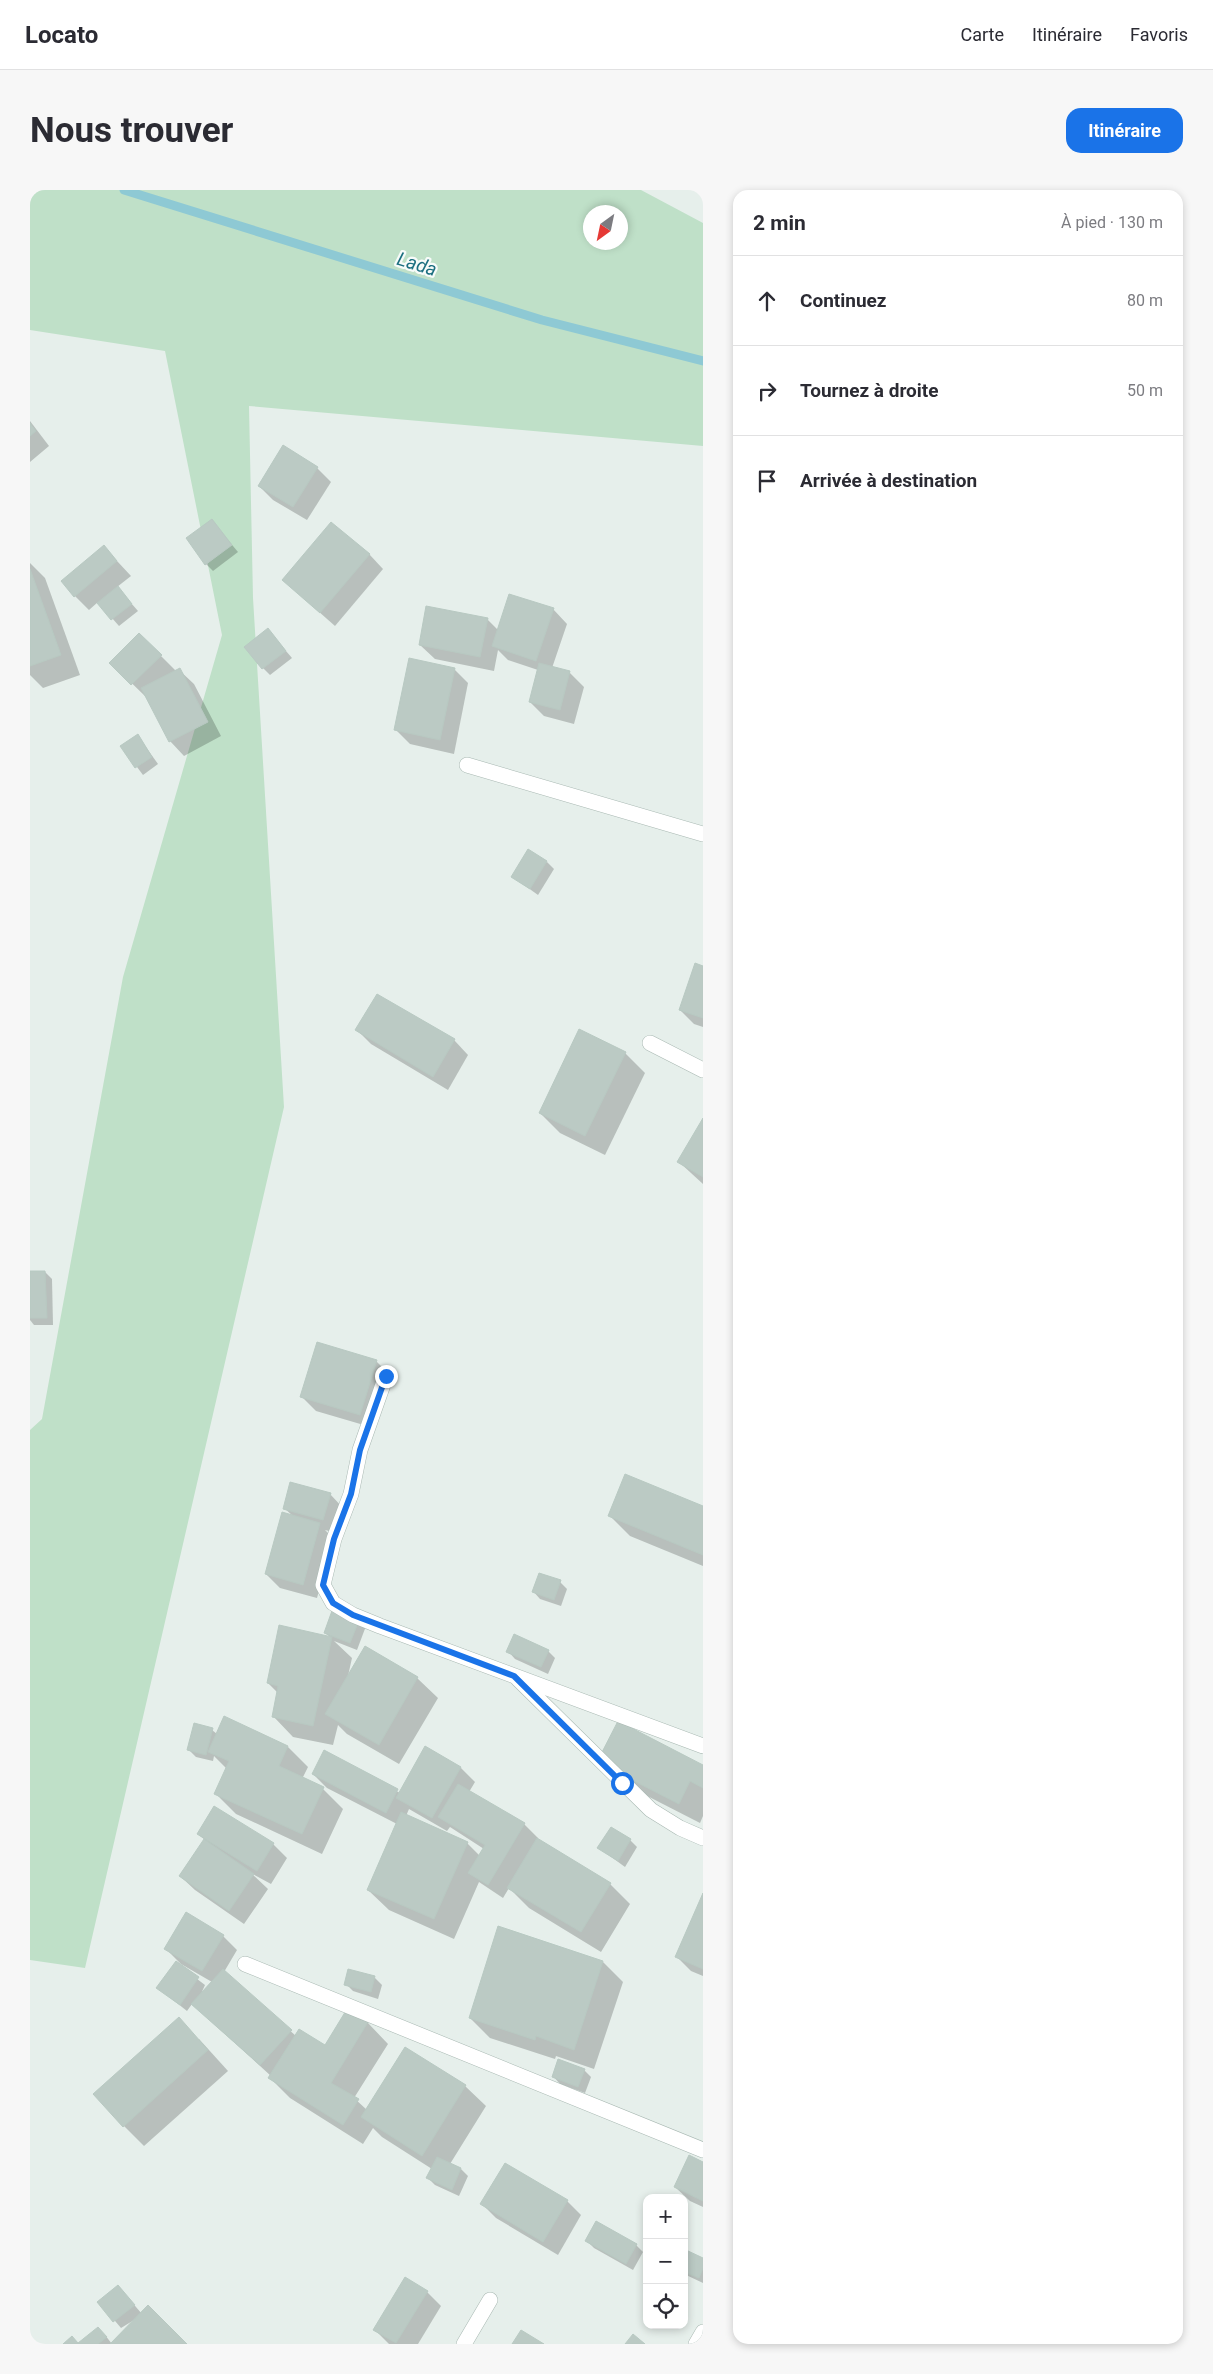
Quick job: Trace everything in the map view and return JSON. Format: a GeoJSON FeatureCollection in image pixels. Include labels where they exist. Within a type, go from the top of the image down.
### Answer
{"type":"FeatureCollection","features":[{"type":"Feature","properties":{"kind":"street"},"geometry":{"type":"LineString","coordinates":[[467,765],[703,834]]}},
{"type":"Feature","properties":{"kind":"street"},"geometry":{"type":"LineString","coordinates":[[650,1043],[703,1070]]}},
{"type":"Feature","properties":{"kind":"street"},"geometry":{"type":"LineString","coordinates":[[386,1376],[360,1450],[351,1494],[334,1539],[323,1585],[333,1603],[353,1615],[703,1746]]}},
{"type":"Feature","properties":{"kind":"street"},"geometry":{"type":"LineString","coordinates":[[514,1676],[651,1810],[680,1828],[703,1838]]}},
{"type":"Feature","properties":{"kind":"street"},"geometry":{"type":"LineString","coordinates":[[245,1964],[703,2150]]}},
{"type":"Feature","properties":{"kind":"street"},"geometry":{"type":"LineString","coordinates":[[464,2344],[490,2300]]}},
{"type":"Feature","properties":{"kind":"street"},"geometry":{"type":"LineString","coordinates":[[696,2344],[703,2332]]}},
{"type":"Feature","properties":{"kind":"green space"},"geometry":{"type":"Polygon","coordinates":[[[30,190],[641,190],[703,223],[703,446],[249,406],[253,598],[284,1107],[85,1968],[30,1960],[30,1430],[42,1419],[123,977],[222,635],[165,351],[30,330],[30,190]]]}},
{"type":"Feature","properties":{"kind":"building"},"geometry":{"type":"Polygon","coordinates":[[[30,423],[36,431],[30,436],[30,423]]]}},
{"type":"Feature","properties":{"kind":"building"},"geometry":{"type":"Polygon","coordinates":[[[283,445],[318,467],[293,507],[258,486],[283,445]]]}},
{"type":"Feature","properties":{"kind":"building"},"geometry":{"type":"Polygon","coordinates":[[[212,519],[232,545],[205,565],[186,538],[212,519]]]}},
{"type":"Feature","properties":{"kind":"building"},"geometry":{"type":"Polygon","coordinates":[[[331,522],[370,554],[320,613],[282,580],[331,522]]]}},
{"type":"Feature","properties":{"kind":"building"},"geometry":{"type":"Polygon","coordinates":[[[104,545],[117,561],[74,597],[61,581],[104,545]]]}},
{"type":"Feature","properties":{"kind":"building"},"geometry":{"type":"Polygon","coordinates":[[[30,569],[61,655],[30,666],[30,569]]]}},
{"type":"Feature","properties":{"kind":"building"},"geometry":{"type":"Polygon","coordinates":[[[118,586],[132,604],[111,620],[97,603],[118,586]]]}},
{"type":"Feature","properties":{"kind":"building"},"geometry":{"type":"Polygon","coordinates":[[[509,594],[554,608],[536,661],[492,646],[509,594]]]}},
{"type":"Feature","properties":{"kind":"building"},"geometry":{"type":"Polygon","coordinates":[[[426,606],[488,618],[480,657],[419,645],[426,606]]]}},
{"type":"Feature","properties":{"kind":"building"},"geometry":{"type":"Polygon","coordinates":[[[268,628],[286,651],[262,669],[244,647],[268,628]]]}},
{"type":"Feature","properties":{"kind":"building"},"geometry":{"type":"Polygon","coordinates":[[[139,633],[162,655],[131,685],[109,663],[139,633]]]}},
{"type":"Feature","properties":{"kind":"building"},"geometry":{"type":"Polygon","coordinates":[[[409,658],[455,668],[440,740],[394,730],[409,658]]]}},
{"type":"Feature","properties":{"kind":"building"},"geometry":{"type":"Polygon","coordinates":[[[539,663],[570,671],[560,710],[529,702],[539,663]]]}},
{"type":"Feature","properties":{"kind":"building"},"geometry":{"type":"Polygon","coordinates":[[[180,668],[208,722],[169,742],[141,688],[180,668]]]}},
{"type":"Feature","properties":{"kind":"building"},"geometry":{"type":"Polygon","coordinates":[[[138,734],[152,757],[135,768],[120,746],[138,734]]]}},
{"type":"Feature","properties":{"kind":"building"},"geometry":{"type":"Polygon","coordinates":[[[528,849],[547,861],[530,889],[511,877],[528,849]]]}},
{"type":"Feature","properties":{"kind":"building"},"geometry":{"type":"Polygon","coordinates":[[[695,963],[703,966],[703,1018],[679,1010],[695,963]]]}},
{"type":"Feature","properties":{"kind":"building"},"geometry":{"type":"Polygon","coordinates":[[[377,994],[455,1039],[433,1077],[355,1030],[377,994]]]}},
{"type":"Feature","properties":{"kind":"building"},"geometry":{"type":"Polygon","coordinates":[[[579,1029],[626,1052],[585,1136],[539,1113],[579,1029]]]}},
{"type":"Feature","properties":{"kind":"building"},"geometry":{"type":"Polygon","coordinates":[[[703,1118],[703,1177],[677,1162],[703,1118]]]}},
{"type":"Feature","properties":{"kind":"building"},"geometry":{"type":"Polygon","coordinates":[[[30,1271],[45,1271],[47,1318],[30,1318],[30,1271]]]}},
{"type":"Feature","properties":{"kind":"building"},"geometry":{"type":"Polygon","coordinates":[[[317,1342],[377,1360],[360,1415],[300,1397],[317,1342]]]}},
{"type":"Feature","properties":{"kind":"building"},"geometry":{"type":"Polygon","coordinates":[[[625,1474],[703,1506],[703,1555],[608,1516],[625,1474]]]}},
{"type":"Feature","properties":{"kind":"building"},"geometry":{"type":"Polygon","coordinates":[[[290,1482],[331,1493],[323,1520],[283,1509],[290,1482]]]}},
{"type":"Feature","properties":{"kind":"building"},"geometry":{"type":"Polygon","coordinates":[[[282,1512],[320,1523],[303,1585],[265,1574],[282,1512]]]}},
{"type":"Feature","properties":{"kind":"building"},"geometry":{"type":"Polygon","coordinates":[[[539,1573],[561,1580],[554,1600],[532,1592],[539,1573]]]}},
{"type":"Feature","properties":{"kind":"building"},"geometry":{"type":"Polygon","coordinates":[[[333,1608],[360,1618],[350,1643],[324,1633],[333,1608]]]}},
{"type":"Feature","properties":{"kind":"building"},"geometry":{"type":"Polygon","coordinates":[[[279,1625],[332,1637],[313,1726],[272,1717],[278,1686],[267,1683],[279,1625]]]}},
{"type":"Feature","properties":{"kind":"building"},"geometry":{"type":"Polygon","coordinates":[[[514,1634],[549,1650],[541,1667],[506,1652],[514,1634]]]}},
{"type":"Feature","properties":{"kind":"building"},"geometry":{"type":"Polygon","coordinates":[[[365,1646],[418,1677],[379,1745],[325,1714],[365,1646]]]}},
{"type":"Feature","properties":{"kind":"building"},"geometry":{"type":"Polygon","coordinates":[[[224,1716],[288,1746],[279,1766],[324,1787],[302,1834],[214,1794],[229,1761],[208,1752],[224,1716]]]}},
{"type":"Feature","properties":{"kind":"building"},"geometry":{"type":"Polygon","coordinates":[[[618,1721],[703,1765],[703,1788],[690,1781],[679,1804],[597,1762],[618,1721]]]}},
{"type":"Feature","properties":{"kind":"building"},"geometry":{"type":"Polygon","coordinates":[[[194,1723],[213,1728],[206,1755],[187,1750],[194,1723]]]}},
{"type":"Feature","properties":{"kind":"building"},"geometry":{"type":"Polygon","coordinates":[[[425,1746],[461,1767],[432,1818],[396,1798],[425,1746]]]}},
{"type":"Feature","properties":{"kind":"building"},"geometry":{"type":"Polygon","coordinates":[[[324,1750],[398,1789],[386,1813],[312,1774],[324,1750]]]}},
{"type":"Feature","properties":{"kind":"building"},"geometry":{"type":"Polygon","coordinates":[[[458,1784],[525,1823],[488,1885],[468,1873],[485,1845],[438,1817],[458,1784]]]}},
{"type":"Feature","properties":{"kind":"building"},"geometry":{"type":"Polygon","coordinates":[[[214,1806],[274,1843],[257,1871],[197,1834],[214,1806]]]}},
{"type":"Feature","properties":{"kind":"building"},"geometry":{"type":"Polygon","coordinates":[[[401,1812],[468,1842],[434,1919],[367,1890],[401,1812]]]}},
{"type":"Feature","properties":{"kind":"building"},"geometry":{"type":"Polygon","coordinates":[[[611,1827],[631,1839],[618,1861],[597,1848],[611,1827]]]}},
{"type":"Feature","properties":{"kind":"building"},"geometry":{"type":"Polygon","coordinates":[[[537,1838],[611,1883],[581,1932],[507,1888],[537,1838]]]}},
{"type":"Feature","properties":{"kind":"building"},"geometry":{"type":"Polygon","coordinates":[[[204,1839],[254,1874],[229,1911],[179,1876],[204,1839]]]}},
{"type":"Feature","properties":{"kind":"building"},"geometry":{"type":"Polygon","coordinates":[[[703,1893],[703,1969],[675,1957],[703,1893]]]}},
{"type":"Feature","properties":{"kind":"building"},"geometry":{"type":"Polygon","coordinates":[[[186,1912],[224,1935],[202,1971],[164,1949],[186,1912]]]}},
{"type":"Feature","properties":{"kind":"building"},"geometry":{"type":"Polygon","coordinates":[[[498,1926],[603,1961],[574,2050],[536,2036],[535,2040],[469,2018],[498,1926]]]}},
{"type":"Feature","properties":{"kind":"building"},"geometry":{"type":"Polygon","coordinates":[[[176,1961],[199,1977],[180,2005],[156,1988],[176,1961]]]}},
{"type":"Feature","properties":{"kind":"building"},"geometry":{"type":"Polygon","coordinates":[[[223,1969],[292,2030],[260,2065],[191,2004],[223,1969]]]}},
{"type":"Feature","properties":{"kind":"building"},"geometry":{"type":"Polygon","coordinates":[[[348,1969],[375,1976],[371,1992],[344,1985],[348,1969]]]}},
{"type":"Feature","properties":{"kind":"building"},"geometry":{"type":"Polygon","coordinates":[[[347,2009],[368,2022],[331,2083],[359,2099],[343,2125],[268,2078],[299,2029],[325,2045],[347,2009]]]}},
{"type":"Feature","properties":{"kind":"building"},"geometry":{"type":"Polygon","coordinates":[[[179,2017],[208,2050],[123,2127],[93,2094],[179,2017]]]}},
{"type":"Feature","properties":{"kind":"building"},"geometry":{"type":"Polygon","coordinates":[[[405,2047],[466,2085],[422,2156],[361,2117],[405,2047]]]}},
{"type":"Feature","properties":{"kind":"building"},"geometry":{"type":"Polygon","coordinates":[[[558,2059],[585,2069],[578,2087],[552,2077],[558,2059]]]}},
{"type":"Feature","properties":{"kind":"building"},"geometry":{"type":"Polygon","coordinates":[[[689,2155],[703,2162],[703,2201],[674,2187],[689,2155]]]}},
{"type":"Feature","properties":{"kind":"building"},"geometry":{"type":"Polygon","coordinates":[[[437,2157],[461,2168],[452,2190],[426,2178],[437,2157]]]}},
{"type":"Feature","properties":{"kind":"building"},"geometry":{"type":"Polygon","coordinates":[[[505,2163],[568,2200],[543,2242],[480,2204],[505,2163]]]}},
{"type":"Feature","properties":{"kind":"building"},"geometry":{"type":"Polygon","coordinates":[[[596,2221],[637,2244],[626,2264],[585,2241],[596,2221]]]}},
{"type":"Feature","properties":{"kind":"building"},"geometry":{"type":"Polygon","coordinates":[[[688,2251],[703,2258],[703,2268],[699,2278],[688,2274],[688,2251]]]}},
{"type":"Feature","properties":{"kind":"building"},"geometry":{"type":"Polygon","coordinates":[[[405,2277],[428,2291],[396,2343],[373,2330],[405,2277]]]}},
{"type":"Feature","properties":{"kind":"building"},"geometry":{"type":"Polygon","coordinates":[[[118,2285],[135,2305],[113,2322],[97,2302],[118,2285]]]}},
{"type":"Feature","properties":{"kind":"building"},"geometry":{"type":"Polygon","coordinates":[[[148,2305],[187,2344],[110,2344],[148,2305]]]}},
{"type":"Feature","properties":{"kind":"building"},"geometry":{"type":"Polygon","coordinates":[[[98,2327],[107,2337],[98,2344],[63,2344],[72,2336],[78,2343],[98,2327]]]}},
{"type":"Feature","properties":{"kind":"building"},"geometry":{"type":"Polygon","coordinates":[[[521,2330],[544,2344],[512,2344],[521,2330]]]}},
{"type":"Feature","properties":{"kind":"building"},"geometry":{"type":"Polygon","coordinates":[[[633,2334],[645,2344],[625,2344],[633,2334]]]}},
{"type":"Feature","properties":{"kind":"waterway","name":"Lada"},"geometry":{"type":"LineString","coordinates":[[124,190],[542,320],[703,361]]}},
{"type":"Feature","properties":{"kind":"route"},"geometry":{"type":"LineString","coordinates":[[386,1376],[360,1450],[351,1494],[334,1539],[323,1585],[333,1603],[353,1615],[514,1676],[622,1783]]}}]}
